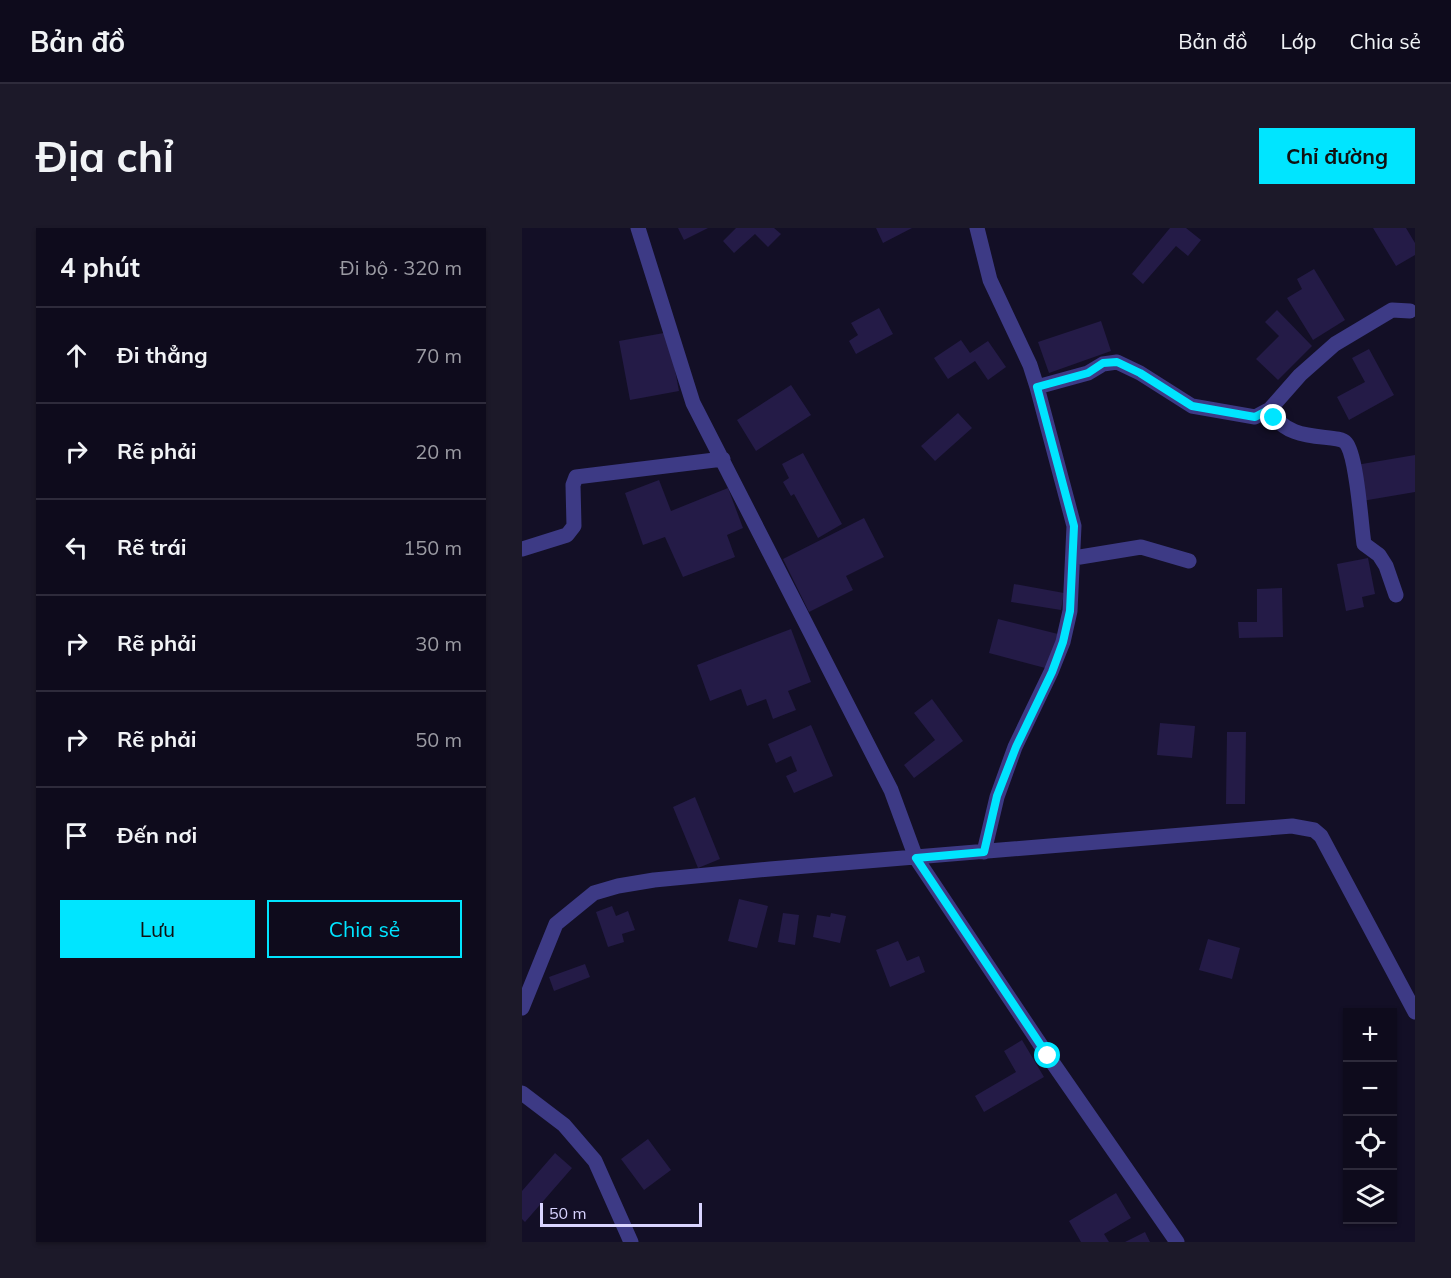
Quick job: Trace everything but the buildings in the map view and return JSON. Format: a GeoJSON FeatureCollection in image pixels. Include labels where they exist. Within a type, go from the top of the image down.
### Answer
{"type":"FeatureCollection","features":[{"type":"Feature","properties":{"kind":"street"},"geometry":{"type":"LineString","coordinates":[[638,228],[693,403],[891,790],[916,858],[1048,1056],[1177,1242]]}},
{"type":"Feature","properties":{"kind":"street"},"geometry":{"type":"LineString","coordinates":[[977,228],[990,280],[1030,365],[1074,526],[1070,611],[1063,642],[997,796],[984,852]]}},
{"type":"Feature","properties":{"kind":"street"},"geometry":{"type":"LineString","coordinates":[[1037,387],[1088,373],[1103,363],[1117,362],[1140,373],[1192,406],[1255,417],[1270,409],[1300,375],[1335,344],[1392,310],[1410,311]]}},
{"type":"Feature","properties":{"kind":"street"},"geometry":{"type":"LineString","coordinates":[[1270,409],[1274,418],[1283,426],[1311,437],[1341,440],[1347,445],[1356,481],[1364,544],[1379,555],[1386,566],[1396,595]]}},
{"type":"Feature","properties":{"kind":"street"},"geometry":{"type":"LineString","coordinates":[[522,549],[567,535],[574,526],[573,485],[576,477],[723,459]]}},
{"type":"Feature","properties":{"kind":"street"},"geometry":{"type":"LineString","coordinates":[[1074,558],[1141,547],[1189,561]]}},
{"type":"Feature","properties":{"kind":"street"},"geometry":{"type":"LineString","coordinates":[[522,1008],[556,924],[594,893],[654,880],[1292,826],[1314,830],[1321,836],[1415,1012]]}},
{"type":"Feature","properties":{"kind":"street"},"geometry":{"type":"LineString","coordinates":[[522,1093],[564,1125],[595,1161],[631,1242]]}},
{"type":"Feature","properties":{"kind":"route"},"geometry":{"type":"LineString","coordinates":[[1048,1056],[961,922],[916,858],[984,852],[997,796],[1016,747],[1052,672],[1063,642],[1070,611],[1074,526],[1037,387],[1088,373],[1103,363],[1117,362],[1140,373],[1192,406],[1236,416],[1255,417],[1270,409],[1274,418]]}}]}
